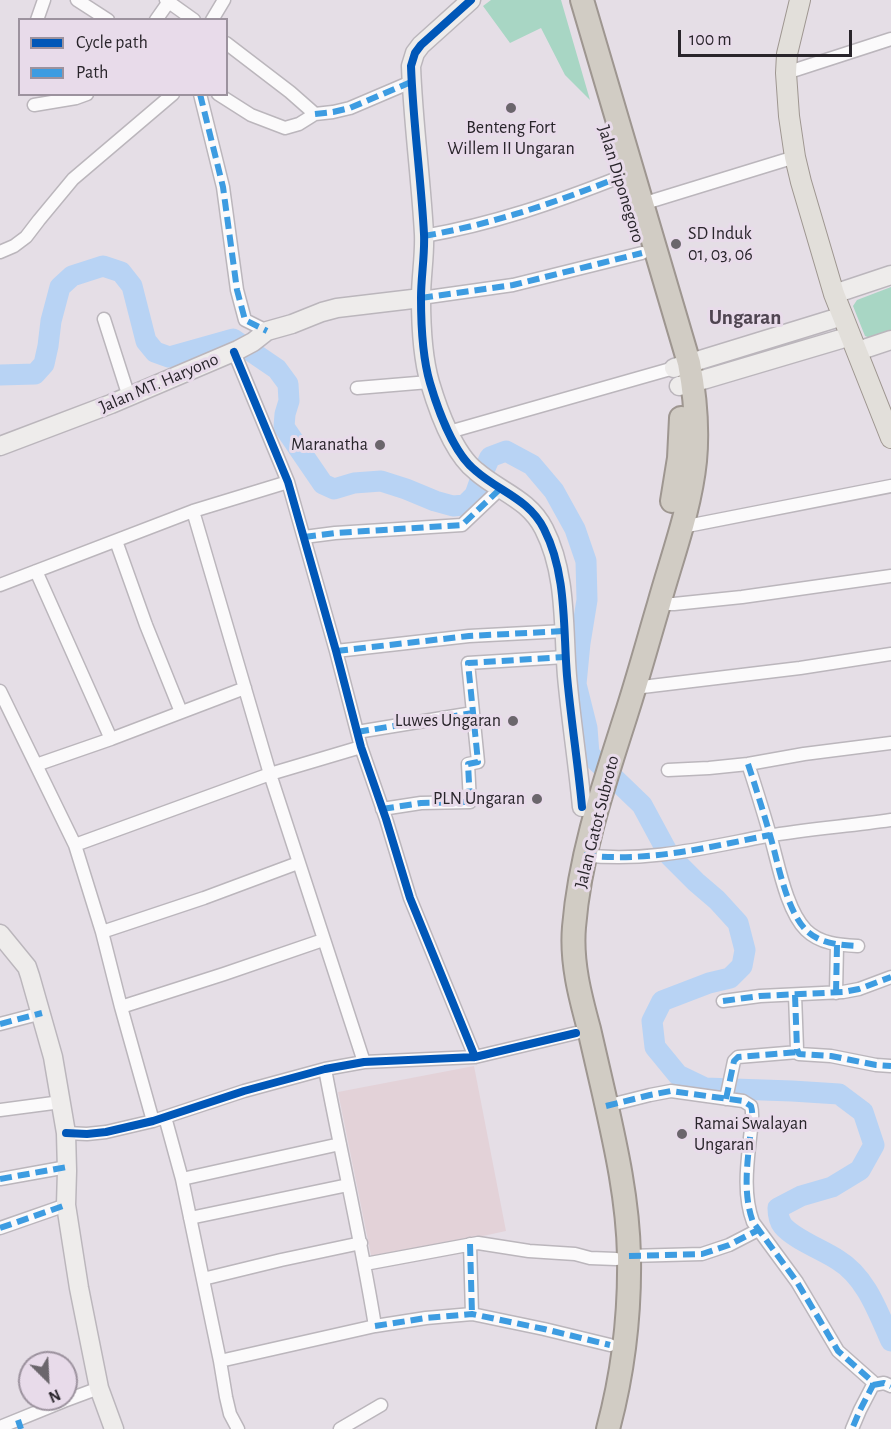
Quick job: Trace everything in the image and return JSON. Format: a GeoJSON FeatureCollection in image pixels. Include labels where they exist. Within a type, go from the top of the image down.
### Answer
{"type":"FeatureCollection","features":[{"type":"Feature","properties":{"kind":"highway","name":"Jalan Diponegoro"},"geometry":{"type":"LineString","coordinates":[[568,0],[598,112],[642,253],[684,375]]}},
{"type":"Feature","properties":{"kind":"highway","name":"Jalan Diponegoro"},"geometry":{"type":"LineString","coordinates":[[582,0],[642,204],[684,375]]}},
{"type":"Feature","properties":{"kind":"highway","name":"Jalan Gatot Subroto"},"geometry":{"type":"LineString","coordinates":[[591,1429],[610,1345],[623,1257],[598,1126],[565,977],[561,931],[563,903],[569,862],[582,807],[597,766],[634,688],[682,527],[695,461],[696,429],[684,375]]}},
{"type":"Feature","properties":{"kind":"highway","name":"Jalan Gatot Subroto"},"geometry":{"type":"LineString","coordinates":[[608,1429],[627,1321],[622,1185],[579,991],[574,932],[584,855],[668,525],[679,458],[684,375]]}},
{"type":"Feature","properties":{"kind":"main road"},"geometry":{"type":"LineString","coordinates":[[800,0],[787,54],[786,73],[795,157],[834,294],[891,438]]}},
{"type":"Feature","properties":{"kind":"street"},"geometry":{"type":"LineString","coordinates":[[38,18],[44,0]]}},
{"type":"Feature","properties":{"kind":"street"},"geometry":{"type":"LineString","coordinates":[[76,0],[92,15]]}},
{"type":"Feature","properties":{"kind":"street"},"geometry":{"type":"LineString","coordinates":[[213,18],[224,0]]}},
{"type":"Feature","properties":{"kind":"street"},"geometry":{"type":"LineString","coordinates":[[471,0],[432,34],[415,53],[411,66],[424,236],[421,298],[424,352],[429,382],[448,432],[458,450],[474,471],[521,501],[545,529],[561,586],[565,657],[582,807]]}},
{"type":"Feature","properties":{"kind":"street"},"geometry":{"type":"LineString","coordinates":[[157,18],[168,1],[191,18]]}},
{"type":"Feature","properties":{"kind":"street"},"geometry":{"type":"LineString","coordinates":[[786,73],[891,39]]}},
{"type":"Feature","properties":{"kind":"street"},"geometry":{"type":"LineString","coordinates":[[228,45],[315,114]]}},
{"type":"Feature","properties":{"kind":"street"},"geometry":{"type":"LineString","coordinates":[[221,96],[251,115],[282,127],[290,127],[315,114],[350,108],[411,82]]}},
{"type":"Feature","properties":{"kind":"street"},"geometry":{"type":"LineString","coordinates":[[34,105],[82,96]]}},
{"type":"Feature","properties":{"kind":"street"},"geometry":{"type":"LineString","coordinates":[[0,252],[26,237],[73,179],[171,96]]}},
{"type":"Feature","properties":{"kind":"street"},"geometry":{"type":"LineString","coordinates":[[200,96],[223,187],[237,290],[245,320],[248,344],[336,651],[361,747],[410,898],[475,1058]]}},
{"type":"Feature","properties":{"kind":"street"},"geometry":{"type":"LineString","coordinates":[[642,204],[795,157]]}},
{"type":"Feature","properties":{"kind":"street"},"geometry":{"type":"LineString","coordinates":[[424,236],[505,218],[573,196],[620,177]]}},
{"type":"Feature","properties":{"kind":"street"},"geometry":{"type":"LineString","coordinates":[[421,298],[513,285],[642,253]]}},
{"type":"Feature","properties":{"kind":"street"},"geometry":{"type":"LineString","coordinates":[[834,294],[891,275]]}},
{"type":"Feature","properties":{"kind":"street","name":"Jalan MT. Haryono"},"geometry":{"type":"LineString","coordinates":[[0,446],[129,397],[322,312],[337,308],[421,298]]}},
{"type":"Feature","properties":{"kind":"street"},"geometry":{"type":"LineString","coordinates":[[684,375],[760,342],[843,316]]}},
{"type":"Feature","properties":{"kind":"street"},"geometry":{"type":"LineString","coordinates":[[104,319],[129,397]]}},
{"type":"Feature","properties":{"kind":"street"},"geometry":{"type":"LineString","coordinates":[[448,432],[684,375],[854,343],[891,340]]}},
{"type":"Feature","properties":{"kind":"street"},"geometry":{"type":"LineString","coordinates":[[760,342],[767,361]]}},
{"type":"Feature","properties":{"kind":"street"},"geometry":{"type":"LineString","coordinates":[[357,388],[429,382]]}},
{"type":"Feature","properties":{"kind":"street"},"geometry":{"type":"LineString","coordinates":[[0,585],[193,512],[288,482]]}},
{"type":"Feature","properties":{"kind":"street"},"geometry":{"type":"LineString","coordinates":[[303,537],[462,525],[497,485]]}},
{"type":"Feature","properties":{"kind":"street"},"geometry":{"type":"LineString","coordinates":[[682,527],[891,486]]}},
{"type":"Feature","properties":{"kind":"street"},"geometry":{"type":"LineString","coordinates":[[193,512],[270,774],[364,1062]]}},
{"type":"Feature","properties":{"kind":"street"},"geometry":{"type":"LineString","coordinates":[[116,541],[146,625],[181,711]]}},
{"type":"Feature","properties":{"kind":"street"},"geometry":{"type":"LineString","coordinates":[[36,571],[111,739]]}},
{"type":"Feature","properties":{"kind":"street"},"geometry":{"type":"LineString","coordinates":[[659,604],[742,597],[891,576]]}},
{"type":"Feature","properties":{"kind":"street"},"geometry":{"type":"LineString","coordinates":[[336,651],[469,636],[565,631]]}},
{"type":"Feature","properties":{"kind":"street"},"geometry":{"type":"LineString","coordinates":[[634,688],[800,668],[891,654]]}},
{"type":"Feature","properties":{"kind":"street"},"geometry":{"type":"LineString","coordinates":[[382,808],[421,803],[470,802],[468,764],[478,762],[468,663],[565,657]]}},
{"type":"Feature","properties":{"kind":"street"},"geometry":{"type":"LineString","coordinates":[[36,765],[245,688]]}},
{"type":"Feature","properties":{"kind":"street"},"geometry":{"type":"LineString","coordinates":[[0,691],[75,845],[102,932],[121,1007],[182,1179],[226,1397],[230,1414],[238,1429]]}},
{"type":"Feature","properties":{"kind":"street"},"geometry":{"type":"LineString","coordinates":[[357,732],[473,713]]}},
{"type":"Feature","properties":{"kind":"street"},"geometry":{"type":"LineString","coordinates":[[668,770],[748,764],[891,743]]}},
{"type":"Feature","properties":{"kind":"street"},"geometry":{"type":"LineString","coordinates":[[75,845],[270,774],[361,747]]}},
{"type":"Feature","properties":{"kind":"street"},"geometry":{"type":"LineString","coordinates":[[748,764],[783,883],[799,921],[814,936],[824,941],[837,945],[858,946]]}},
{"type":"Feature","properties":{"kind":"street"},"geometry":{"type":"LineString","coordinates":[[584,855],[621,858],[663,855],[771,836],[891,820]]}},
{"type":"Feature","properties":{"kind":"street"},"geometry":{"type":"LineString","coordinates":[[102,932],[298,863]]}},
{"type":"Feature","properties":{"kind":"street"},"geometry":{"type":"LineString","coordinates":[[0,934],[27,967],[53,1057],[66,1133],[66,1205],[79,1288],[99,1388],[114,1429]]}},
{"type":"Feature","properties":{"kind":"street"},"geometry":{"type":"LineString","coordinates":[[121,1007],[323,940]]}},
{"type":"Feature","properties":{"kind":"street"},"geometry":{"type":"LineString","coordinates":[[836,993],[837,945]]}},
{"type":"Feature","properties":{"kind":"street"},"geometry":{"type":"LineString","coordinates":[[723,1001],[760,996],[836,993],[859,989],[891,977]]}},
{"type":"Feature","properties":{"kind":"street"},"geometry":{"type":"LineString","coordinates":[[795,994],[798,1052]]}},
{"type":"Feature","properties":{"kind":"street"},"geometry":{"type":"LineString","coordinates":[[0,1024],[42,1013]]}},
{"type":"Feature","properties":{"kind":"street"},"geometry":{"type":"LineString","coordinates":[[66,1133],[105,1132],[159,1119],[244,1091],[325,1069],[364,1062],[475,1058],[576,1033]]}},
{"type":"Feature","properties":{"kind":"street"},"geometry":{"type":"LineString","coordinates":[[726,1098],[734,1061],[738,1057],[798,1052],[802,1055],[831,1056],[891,1066]]}},
{"type":"Feature","properties":{"kind":"street"},"geometry":{"type":"LineString","coordinates":[[325,1069],[365,1264],[375,1326]]}},
{"type":"Feature","properties":{"kind":"street"},"geometry":{"type":"LineString","coordinates":[[606,1106],[671,1091],[743,1101],[751,1106],[747,1187],[753,1222],[797,1282],[838,1351],[873,1382],[873,1388],[852,1429]]}},
{"type":"Feature","properties":{"kind":"street"},"geometry":{"type":"LineString","coordinates":[[0,1110],[61,1102]]}},
{"type":"Feature","properties":{"kind":"street"},"geometry":{"type":"LineString","coordinates":[[182,1179],[339,1144]]}},
{"type":"Feature","properties":{"kind":"street"},"geometry":{"type":"LineString","coordinates":[[0,1179],[67,1167]]}},
{"type":"Feature","properties":{"kind":"street"},"geometry":{"type":"LineString","coordinates":[[190,1218],[348,1185]]}},
{"type":"Feature","properties":{"kind":"street"},"geometry":{"type":"LineString","coordinates":[[0,1228],[66,1205]]}},
{"type":"Feature","properties":{"kind":"street"},"geometry":{"type":"LineString","coordinates":[[365,1264],[478,1243],[598,1258],[702,1254],[729,1245],[758,1230]]}},
{"type":"Feature","properties":{"kind":"street"},"geometry":{"type":"LineString","coordinates":[[202,1280],[281,1260],[361,1244]]}},
{"type":"Feature","properties":{"kind":"street"},"geometry":{"type":"LineString","coordinates":[[470,1244],[472,1314]]}},
{"type":"Feature","properties":{"kind":"street"},"geometry":{"type":"LineString","coordinates":[[220,1361],[375,1326],[472,1314],[610,1345]]}},
{"type":"Feature","properties":{"kind":"street"},"geometry":{"type":"LineString","coordinates":[[873,1385],[884,1383],[891,1386]]}},
{"type":"Feature","properties":{"kind":"street"},"geometry":{"type":"LineString","coordinates":[[0,1427],[19,1425],[99,1388]]}},
{"type":"Feature","properties":{"kind":"street"},"geometry":{"type":"LineString","coordinates":[[340,1429],[381,1405]]}},
{"type":"Feature","properties":{"kind":"shaded area"},"geometry":{"type":"Polygon","coordinates":[[[474,1066],[506,1231],[372,1260],[338,1092],[474,1066]]]}},
{"type":"Feature","properties":{"kind":"green space"},"geometry":{"type":"Polygon","coordinates":[[[491,0],[561,0],[590,100],[565,75],[541,28],[510,43],[483,6],[491,0]]]}},
{"type":"Feature","properties":{"kind":"green space"},"geometry":{"type":"Polygon","coordinates":[[[891,287],[891,331],[870,338],[865,336],[853,306],[857,300],[891,287]]]}},
{"type":"Feature","properties":{"kind":"waterway"},"geometry":{"type":"LineString","coordinates":[[0,375],[35,374],[44,364],[51,321],[60,287],[72,276],[103,266],[121,272],[132,286],[146,341],[155,352],[169,357],[233,339],[277,369],[288,384],[289,401],[284,427],[323,484],[334,489],[354,483],[381,481],[435,501],[453,506],[465,505],[475,495],[490,457],[506,451],[532,465],[554,491],[575,529],[586,561],[587,600],[576,684],[587,728],[589,754],[642,805],[669,855],[738,923],[745,950],[742,966],[730,978],[709,983],[662,1001],[652,1021],[655,1047],[678,1075],[705,1088],[839,1094],[863,1112],[874,1145],[860,1170],[832,1187],[801,1196],[778,1208],[778,1213],[782,1224],[788,1231],[848,1267],[864,1285],[891,1341]]}},
{"type":"Feature","properties":{"kind":"marked path"},"geometry":{"type":"LineString","coordinates":[[315,114],[350,108],[411,82]]}},
{"type":"Feature","properties":{"kind":"marked path"},"geometry":{"type":"LineString","coordinates":[[200,96],[223,187],[237,290],[245,320],[267,331]]}},
{"type":"Feature","properties":{"kind":"marked path"},"geometry":{"type":"LineString","coordinates":[[424,236],[523,212],[620,177]]}},
{"type":"Feature","properties":{"kind":"marked path"},"geometry":{"type":"LineString","coordinates":[[421,298],[513,285],[642,253]]}},
{"type":"Feature","properties":{"kind":"marked path"},"geometry":{"type":"LineString","coordinates":[[304,537],[462,525],[501,488]]}},
{"type":"Feature","properties":{"kind":"marked path"},"geometry":{"type":"LineString","coordinates":[[336,651],[469,636],[565,631]]}},
{"type":"Feature","properties":{"kind":"marked path"},"geometry":{"type":"LineString","coordinates":[[382,809],[421,803],[470,802],[468,764],[478,762],[468,663],[565,657]]}},
{"type":"Feature","properties":{"kind":"marked path"},"geometry":{"type":"LineString","coordinates":[[357,732],[473,713]]}},
{"type":"Feature","properties":{"kind":"marked path"},"geometry":{"type":"LineString","coordinates":[[748,764],[788,898],[799,921],[812,935],[824,941],[858,946]]}},
{"type":"Feature","properties":{"kind":"marked path"},"geometry":{"type":"LineString","coordinates":[[584,855],[608,857],[654,855],[701,849],[770,835]]}},
{"type":"Feature","properties":{"kind":"marked path"},"geometry":{"type":"LineString","coordinates":[[836,993],[837,945]]}},
{"type":"Feature","properties":{"kind":"marked path"},"geometry":{"type":"LineString","coordinates":[[723,1001],[760,996],[843,992],[859,989],[891,977]]}},
{"type":"Feature","properties":{"kind":"marked path"},"geometry":{"type":"LineString","coordinates":[[795,995],[799,1054],[831,1056],[891,1066]]}},
{"type":"Feature","properties":{"kind":"marked path"},"geometry":{"type":"LineString","coordinates":[[0,1024],[42,1013]]}},
{"type":"Feature","properties":{"kind":"marked path"},"geometry":{"type":"LineString","coordinates":[[726,1099],[734,1061],[738,1057],[798,1052]]}},
{"type":"Feature","properties":{"kind":"marked path"},"geometry":{"type":"LineString","coordinates":[[606,1106],[671,1091],[743,1101],[751,1106],[747,1180],[748,1201],[753,1222],[797,1282],[838,1351],[873,1382],[852,1429]]}},
{"type":"Feature","properties":{"kind":"marked path"},"geometry":{"type":"LineString","coordinates":[[0,1179],[67,1167]]}},
{"type":"Feature","properties":{"kind":"marked path"},"geometry":{"type":"LineString","coordinates":[[0,1228],[66,1205]]}},
{"type":"Feature","properties":{"kind":"marked path"},"geometry":{"type":"LineString","coordinates":[[629,1256],[702,1254],[729,1245],[758,1230]]}},
{"type":"Feature","properties":{"kind":"marked path"},"geometry":{"type":"LineString","coordinates":[[470,1244],[472,1314]]}},
{"type":"Feature","properties":{"kind":"marked path"},"geometry":{"type":"LineString","coordinates":[[375,1326],[472,1314],[610,1345]]}},
{"type":"Feature","properties":{"kind":"marked path"},"geometry":{"type":"LineString","coordinates":[[873,1385],[884,1383],[891,1386]]}},
{"type":"Feature","properties":{"kind":"marked path"},"geometry":{"type":"LineString","coordinates":[[18,1420],[21,1429]]}},
{"type":"Feature","properties":{"kind":"cycle path"},"geometry":{"type":"LineString","coordinates":[[471,0],[421,45],[415,53],[411,66],[424,234],[421,298],[424,352],[427,373],[437,406],[461,454],[476,471],[530,510],[544,529],[551,546],[557,564],[563,601],[567,676],[582,807]]}},
{"type":"Feature","properties":{"kind":"cycle path"},"geometry":{"type":"LineString","coordinates":[[234,352],[288,482],[361,747],[410,898],[475,1057]]}},
{"type":"Feature","properties":{"kind":"cycle path"},"geometry":{"type":"LineString","coordinates":[[66,1133],[106,1132],[153,1121],[244,1091],[325,1069],[364,1062],[475,1057],[576,1033]]}},
{"type":"Feature","properties":{"kind":"place","name":"Benteng Fort Willem II Ungaran"},"geometry":{"type":"Point","coordinates":[511,108]}},
{"type":"Feature","properties":{"kind":"place","name":"SD Induk 01, 03, 06"},"geometry":{"type":"Point","coordinates":[676,244]}},
{"type":"Feature","properties":{"kind":"place","name":"Maranatha"},"geometry":{"type":"Point","coordinates":[380,445]}},
{"type":"Feature","properties":{"kind":"place","name":"Luwes Ungaran"},"geometry":{"type":"Point","coordinates":[513,721]}},
{"type":"Feature","properties":{"kind":"place","name":"PLN Ungaran"},"geometry":{"type":"Point","coordinates":[537,799]}},
{"type":"Feature","properties":{"kind":"place","name":"Ramai Swalayan Ungaran"},"geometry":{"type":"Point","coordinates":[682,1134]}},
{"type":"Feature","properties":{"kind":"district","name":"Ungaran"},"geometry":{"type":"Point","coordinates":[745,318]}}]}
